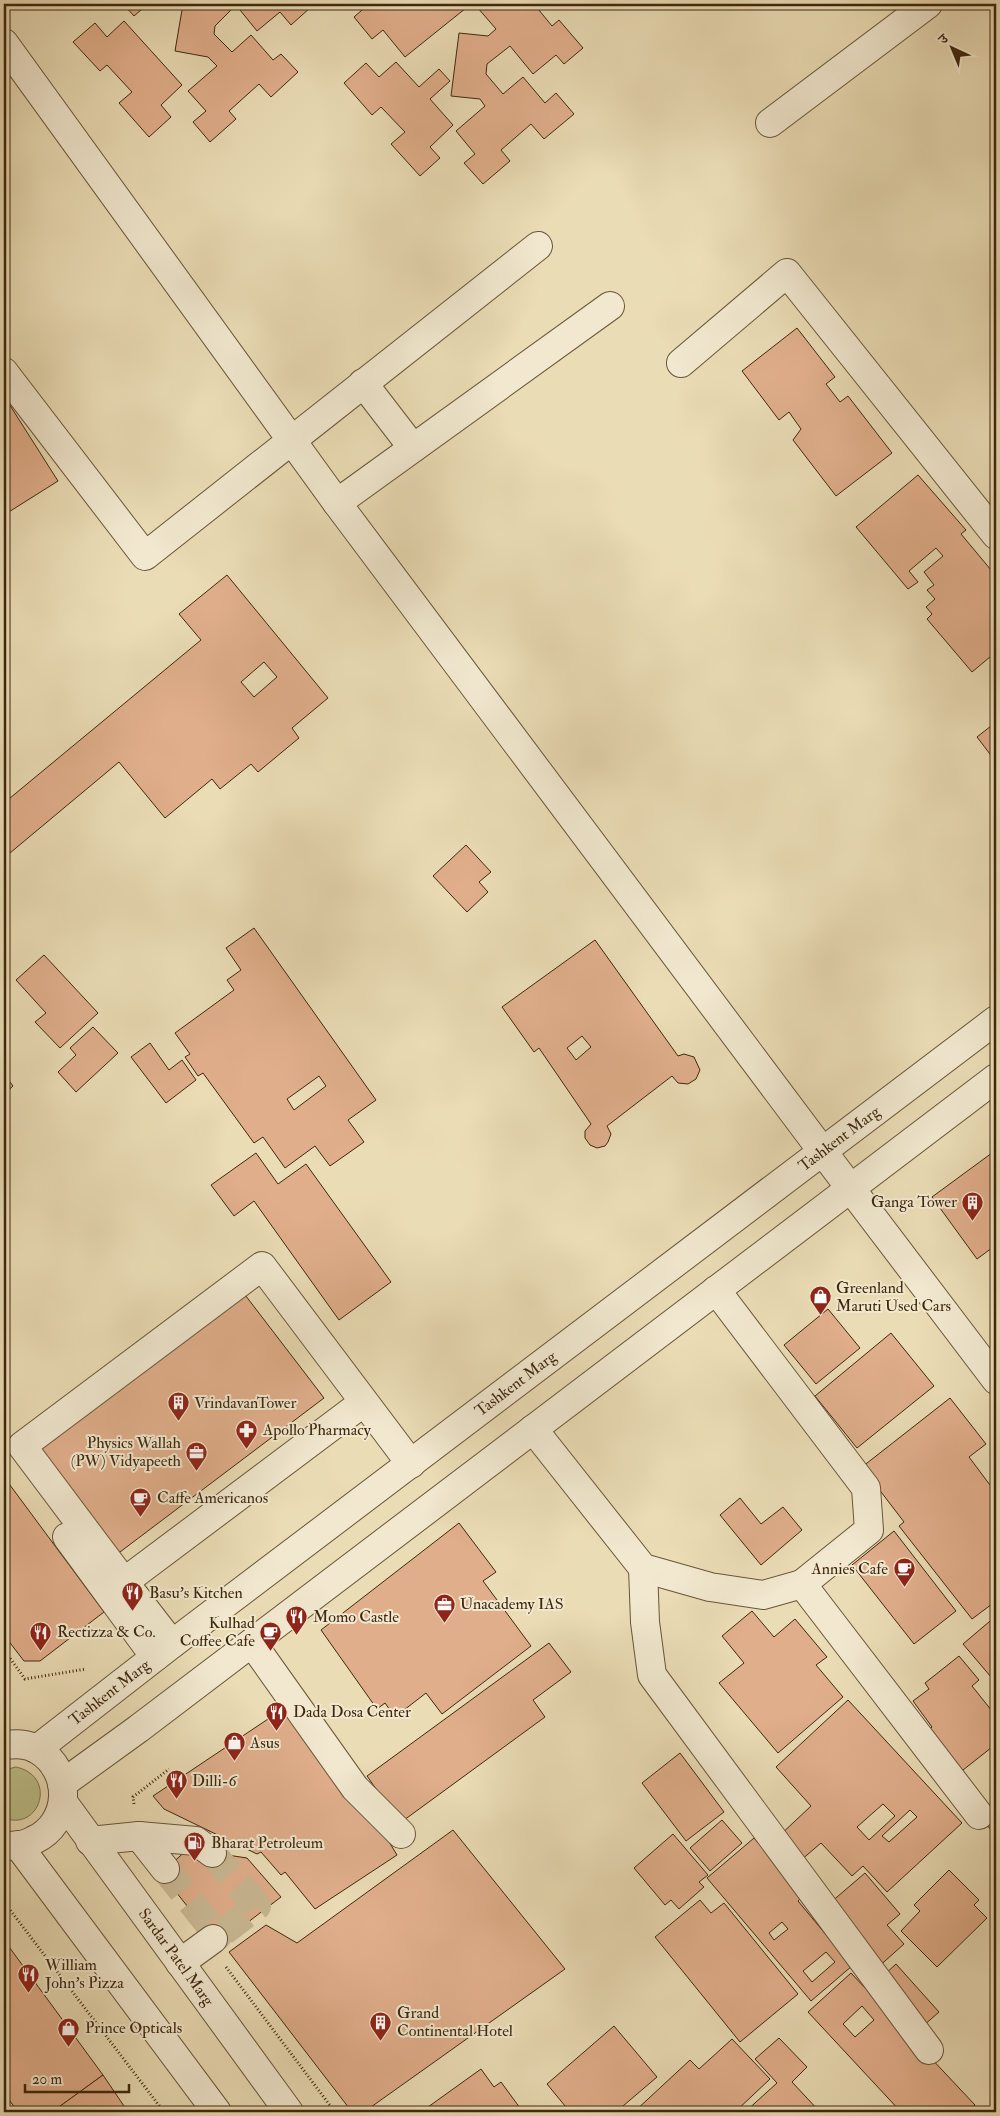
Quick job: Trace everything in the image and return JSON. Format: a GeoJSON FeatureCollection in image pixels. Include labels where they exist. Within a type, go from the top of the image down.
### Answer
{"type":"FeatureCollection","features":[{"type":"Feature","properties":{"kind":"street"},"geometry":{"type":"LineString","coordinates":[[770,123],[928,4]]}},
{"type":"Feature","properties":{"kind":"street"},"geometry":{"type":"LineString","coordinates":[[4,43],[337,503],[996,1380]]}},
{"type":"Feature","properties":{"kind":"street"},"geometry":{"type":"LineString","coordinates":[[4,372],[145,556],[538,246]]}},
{"type":"Feature","properties":{"kind":"street"},"geometry":{"type":"LineString","coordinates":[[680,363],[787,274],[996,535]]}},
{"type":"Feature","properties":{"kind":"street"},"geometry":{"type":"LineString","coordinates":[[337,503],[610,306]]}},
{"type":"Feature","properties":{"kind":"street"},"geometry":{"type":"LineString","coordinates":[[363,383],[413,448]]}},
{"type":"Feature","properties":{"kind":"street","name":"Tashkent Marg"},"geometry":{"type":"LineString","coordinates":[[16,1740],[163,1650],[996,1020]]}},
{"type":"Feature","properties":{"kind":"street"},"geometry":{"type":"LineString","coordinates":[[11,1845],[26,1844],[42,1837],[54,1824],[62,1809],[63,1793],[252,1643],[996,1078]]}},
{"type":"Feature","properties":{"kind":"street"},"geometry":{"type":"LineString","coordinates":[[163,1650],[124,1582],[22,1446],[262,1266],[411,1464]]}},
{"type":"Feature","properties":{"kind":"street"},"geometry":{"type":"LineString","coordinates":[[533,1429],[643,1568],[710,1588],[763,1595],[802,1584],[870,1530],[866,1488],[716,1290]]}},
{"type":"Feature","properties":{"kind":"street"},"geometry":{"type":"LineString","coordinates":[[124,1582],[364,1402]]}},
{"type":"Feature","properties":{"kind":"street"},"geometry":{"type":"LineString","coordinates":[[24,1478],[163,1650]]}},
{"type":"Feature","properties":{"kind":"street"},"geometry":{"type":"LineString","coordinates":[[643,1568],[645,1622],[652,1675],[929,2050]]}},
{"type":"Feature","properties":{"kind":"street"},"geometry":{"type":"LineString","coordinates":[[802,1584],[979,1815]]}},
{"type":"Feature","properties":{"kind":"street"},"geometry":{"type":"LineString","coordinates":[[252,1643],[355,1788],[400,1834]]}},
{"type":"Feature","properties":{"kind":"street","name":"Sardar Patel Marg"},"geometry":{"type":"LineString","coordinates":[[16,1740],[50,1759],[60,1774],[63,1793],[90,1841],[289,2112]]}},
{"type":"Feature","properties":{"kind":"street"},"geometry":{"type":"LineString","coordinates":[[90,1841],[139,1836],[196,1842],[212,1853]]}},
{"type":"Feature","properties":{"kind":"street"},"geometry":{"type":"LineString","coordinates":[[139,1836],[165,1869]]}},
{"type":"Feature","properties":{"kind":"street"},"geometry":{"type":"LineString","coordinates":[[11,1845],[217,2112]]}},
{"type":"Feature","properties":{"kind":"street"},"geometry":{"type":"LineString","coordinates":[[180,1963],[213,1939]]}},
{"type":"Feature","properties":{"kind":"path"},"geometry":{"type":"LineString","coordinates":[[4,1650],[25,1679],[90,1668]]}},
{"type":"Feature","properties":{"kind":"path"},"geometry":{"type":"LineString","coordinates":[[4,1902],[164,2112]]}},
{"type":"Feature","properties":{"kind":"green space"},"geometry":{"type":"Polygon","coordinates":[[[16,1767],[29,1772],[37,1781],[40,1791],[39,1801],[35,1810],[27,1817],[17,1820],[4,1818],[4,1770],[16,1767]]]}},
{"type":"Feature","properties":{"kind":"building"},"geometry":{"type":"Polygon","coordinates":[[[123,4],[148,4],[134,16],[123,4]]]}},
{"type":"Feature","properties":{"kind":"building"},"geometry":{"type":"Polygon","coordinates":[[[183,4],[309,4],[311,7],[291,25],[280,12],[257,31],[236,5],[215,26],[214,34],[232,52],[251,35],[273,60],[281,54],[298,72],[271,97],[259,84],[229,111],[236,119],[210,142],[193,122],[206,111],[188,91],[217,66],[208,57],[175,51],[183,4]]]}},
{"type":"Feature","properties":{"kind":"building"},"geometry":{"type":"Polygon","coordinates":[[[369,4],[471,4],[405,57],[383,30],[372,39],[354,17],[369,4]]]}},
{"type":"Feature","properties":{"kind":"building"},"geometry":{"type":"Polygon","coordinates":[[[481,4],[534,4],[552,26],[559,20],[583,48],[564,64],[556,55],[533,74],[510,46],[487,64],[486,74],[503,94],[523,77],[545,103],[556,93],[574,114],[544,139],[531,124],[501,150],[510,161],[483,184],[464,163],[475,154],[456,131],[485,106],[480,99],[451,96],[459,33],[488,36],[496,29],[477,7],[481,4]]]}},
{"type":"Feature","properties":{"kind":"building"},"geometry":{"type":"Polygon","coordinates":[[[124,21],[182,85],[161,105],[171,117],[149,137],[119,103],[132,92],[107,65],[100,71],[73,42],[95,23],[107,37],[124,21]]]}},
{"type":"Feature","properties":{"kind":"building"},"geometry":{"type":"Polygon","coordinates":[[[396,62],[419,87],[439,69],[450,81],[430,99],[453,125],[430,147],[440,158],[420,176],[391,144],[405,132],[381,107],[372,115],[344,83],[366,63],[379,77],[396,62]]]}},
{"type":"Feature","properties":{"kind":"building"},"geometry":{"type":"Polygon","coordinates":[[[797,328],[835,377],[826,384],[840,402],[848,396],[892,453],[836,496],[793,440],[801,429],[789,412],[779,420],[742,371],[797,328]]]}},
{"type":"Feature","properties":{"kind":"building"},"geometry":{"type":"Polygon","coordinates":[[[4,396],[58,481],[4,515],[4,396]]]}},
{"type":"Feature","properties":{"kind":"building"},"geometry":{"type":"Polygon","coordinates":[[[918,475],[966,530],[961,534],[996,576],[996,652],[972,672],[927,619],[932,614],[926,607],[935,599],[927,590],[934,585],[924,572],[943,556],[936,548],[909,571],[918,582],[908,589],[856,527],[918,475]]]}},
{"type":"Feature","properties":{"kind":"building"},"geometry":{"type":"Polygon","coordinates":[[[227,575],[328,698],[292,728],[299,738],[258,772],[251,764],[220,789],[212,779],[165,818],[119,762],[4,858],[4,803],[201,640],[179,614],[227,575]],[[264,662],[241,682],[254,697],[277,677],[264,662]]]}},
{"type":"Feature","properties":{"kind":"building"},"geometry":{"type":"Polygon","coordinates":[[[996,722],[996,762],[977,737],[996,722]]]}},
{"type":"Feature","properties":{"kind":"building"},"geometry":{"type":"Polygon","coordinates":[[[466,845],[491,872],[479,882],[488,892],[467,912],[433,876],[466,845]]]}},
{"type":"Feature","properties":{"kind":"building"},"geometry":{"type":"Polygon","coordinates":[[[254,928],[376,1100],[348,1120],[364,1142],[330,1166],[315,1146],[285,1168],[263,1137],[254,1143],[203,1073],[198,1076],[185,1057],[190,1054],[175,1033],[234,990],[227,980],[241,970],[226,948],[254,928]],[[319,1076],[287,1099],[294,1110],[326,1086],[319,1076]]]}},
{"type":"Feature","properties":{"kind":"building"},"geometry":{"type":"Polygon","coordinates":[[[595,940],[678,1056],[684,1054],[694,1057],[700,1070],[696,1079],[688,1084],[678,1083],[672,1076],[607,1126],[611,1134],[608,1142],[605,1146],[597,1148],[590,1145],[585,1138],[585,1131],[591,1124],[539,1048],[534,1052],[502,1007],[595,940]],[[582,1036],[567,1048],[576,1060],[591,1047],[582,1036]]]}},
{"type":"Feature","properties":{"kind":"building"},"geometry":{"type":"Polygon","coordinates":[[[44,955],[98,1013],[60,1048],[35,1022],[46,1013],[16,980],[44,955]]]}},
{"type":"Feature","properties":{"kind":"building"},"geometry":{"type":"Polygon","coordinates":[[[93,1027],[118,1053],[76,1092],[58,1072],[76,1055],[70,1048],[93,1027]]]}},
{"type":"Feature","properties":{"kind":"building"},"geometry":{"type":"Polygon","coordinates":[[[150,1043],[169,1070],[182,1060],[196,1080],[166,1103],[131,1057],[150,1043]]]}},
{"type":"Feature","properties":{"kind":"building"},"geometry":{"type":"Polygon","coordinates":[[[4,1074],[13,1086],[4,1094],[4,1074]]]}},
{"type":"Feature","properties":{"kind":"building","name":"Ganga Tower"},"geometry":{"type":"Polygon","coordinates":[[[996,1150],[996,1245],[977,1259],[932,1197],[996,1150]]]}},
{"type":"Feature","properties":{"kind":"building"},"geometry":{"type":"Polygon","coordinates":[[[256,1153],[278,1184],[306,1164],[391,1282],[339,1320],[254,1201],[234,1216],[211,1185],[256,1153]]]}},
{"type":"Feature","properties":{"kind":"building","name":"VrindavanTower"},"geometry":{"type":"Polygon","coordinates":[[[239,1287],[324,1398],[116,1555],[32,1445],[239,1287]]]}},
{"type":"Feature","properties":{"kind":"building"},"geometry":{"type":"Polygon","coordinates":[[[828,1309],[860,1348],[816,1384],[784,1345],[828,1309]]]}},
{"type":"Feature","properties":{"kind":"building"},"geometry":{"type":"Polygon","coordinates":[[[891,1333],[934,1386],[857,1448],[815,1396],[891,1333]]]}},
{"type":"Feature","properties":{"kind":"building"},"geometry":{"type":"Polygon","coordinates":[[[950,1398],[986,1444],[969,1457],[996,1493],[996,1601],[972,1619],[899,1526],[904,1522],[862,1467],[950,1398]]]}},
{"type":"Feature","properties":{"kind":"building"},"geometry":{"type":"Polygon","coordinates":[[[4,1477],[104,1612],[40,1661],[24,1661],[4,1635],[4,1477]]]}},
{"type":"Feature","properties":{"kind":"building"},"geometry":{"type":"Polygon","coordinates":[[[740,1498],[761,1524],[783,1507],[802,1530],[761,1565],[720,1515],[740,1498]]]}},
{"type":"Feature","properties":{"kind":"building"},"geometry":{"type":"Polygon","coordinates":[[[459,1523],[496,1572],[483,1581],[531,1646],[442,1714],[426,1693],[395,1717],[385,1703],[377,1709],[321,1630],[459,1523]]]}},
{"type":"Feature","properties":{"kind":"building","name":"Annies Cafe"},"geometry":{"type":"Polygon","coordinates":[[[894,1531],[956,1611],[914,1644],[852,1565],[894,1531]]]}},
{"type":"Feature","properties":{"kind":"building"},"geometry":{"type":"Polygon","coordinates":[[[752,1611],[774,1637],[795,1619],[827,1657],[816,1665],[843,1697],[778,1753],[719,1683],[744,1663],[722,1636],[752,1611]]]}},
{"type":"Feature","properties":{"kind":"building"},"geometry":{"type":"Polygon","coordinates":[[[996,1616],[996,1673],[991,1677],[963,1644],[996,1616]]]}},
{"type":"Feature","properties":{"kind":"building"},"geometry":{"type":"Polygon","coordinates":[[[549,1643],[571,1672],[533,1700],[545,1717],[400,1823],[367,1776],[549,1643]]]}},
{"type":"Feature","properties":{"kind":"building"},"geometry":{"type":"Polygon","coordinates":[[[959,1656],[979,1680],[972,1686],[996,1716],[996,1744],[958,1774],[926,1732],[932,1727],[913,1701],[929,1689],[925,1683],[959,1656]]]}},
{"type":"Feature","properties":{"kind":"building"},"geometry":{"type":"Polygon","coordinates":[[[848,1700],[962,1823],[887,1892],[863,1866],[852,1876],[821,1843],[800,1861],[778,1837],[811,1806],[776,1767],[848,1700]],[[883,1804],[857,1827],[869,1840],[895,1816],[883,1804]],[[910,1810],[882,1836],[889,1842],[917,1817],[910,1810]]]}},
{"type":"Feature","properties":{"kind":"building"},"geometry":{"type":"Polygon","coordinates":[[[286,1707],[363,1799],[397,1855],[315,1909],[285,1872],[281,1875],[261,1852],[257,1854],[164,1809],[153,1796],[286,1707]]]}},
{"type":"Feature","properties":{"kind":"building"},"geometry":{"type":"Polygon","coordinates":[[[680,1753],[724,1812],[686,1841],[642,1783],[680,1753]]]}},
{"type":"Feature","properties":{"kind":"building"},"geometry":{"type":"Polygon","coordinates":[[[996,1805],[996,1835],[981,1819],[996,1805]]]}},
{"type":"Feature","properties":{"kind":"building"},"geometry":{"type":"Polygon","coordinates":[[[722,1820],[742,1843],[710,1871],[690,1848],[722,1820]]]}},
{"type":"Feature","properties":{"kind":"building","name":"Grand Continental Hotel"},"geometry":{"type":"Polygon","coordinates":[[[453,1830],[565,1969],[364,2112],[352,2112],[229,1952],[266,1925],[297,1943],[453,1830]]]}},
{"type":"Feature","properties":{"kind":"building"},"geometry":{"type":"Polygon","coordinates":[[[673,1834],[708,1875],[699,1882],[704,1887],[679,1909],[671,1900],[665,1905],[634,1868],[673,1834]]]}},
{"type":"Feature","properties":{"kind":"building"},"geometry":{"type":"Polygon","coordinates":[[[754,1838],[803,1896],[798,1901],[852,1966],[811,2001],[707,1878],[754,1838]],[[782,1922],[769,1933],[774,1940],[788,1929],[782,1922]],[[826,1952],[803,1971],[812,1982],[835,1962],[826,1952]]]}},
{"type":"Feature","properties":{"kind":"building"},"geometry":{"type":"Polygon","coordinates":[[[188,1849],[247,1858],[281,1897],[218,1945],[161,1873],[188,1849]]]}},
{"type":"Feature","properties":{"kind":"building"},"geometry":{"type":"Polygon","coordinates":[[[949,1870],[979,1900],[974,1905],[987,1918],[937,1967],[901,1931],[920,1911],[914,1905],[949,1870]]]}},
{"type":"Feature","properties":{"kind":"building"},"geometry":{"type":"Polygon","coordinates":[[[865,1873],[900,1914],[887,1925],[904,1944],[876,1969],[816,1915],[865,1873]]]}},
{"type":"Feature","properties":{"kind":"building"},"geometry":{"type":"Polygon","coordinates":[[[700,1900],[711,1913],[724,1903],[798,1994],[740,2042],[655,1937],[700,1900]]]}},
{"type":"Feature","properties":{"kind":"building"},"geometry":{"type":"Polygon","coordinates":[[[4,1940],[103,2075],[52,2112],[18,2112],[4,2093],[4,1940]]]}},
{"type":"Feature","properties":{"kind":"building"},"geometry":{"type":"Polygon","coordinates":[[[896,1964],[939,2012],[914,2034],[872,1986],[896,1964]]]}},
{"type":"Feature","properties":{"kind":"building"},"geometry":{"type":"Polygon","coordinates":[[[851,1973],[975,2105],[967,2112],[901,2112],[808,2012],[851,1973]],[[862,2006],[843,2024],[855,2037],[874,2020],[862,2006]]]}},
{"type":"Feature","properties":{"kind":"building"},"geometry":{"type":"Polygon","coordinates":[[[614,2026],[657,2077],[616,2112],[570,2112],[547,2084],[614,2026]]]}},
{"type":"Feature","properties":{"kind":"building"},"geometry":{"type":"Polygon","coordinates":[[[779,2038],[807,2067],[792,2082],[820,2112],[796,2112],[792,2108],[788,2112],[745,2112],[777,2083],[755,2059],[779,2038]]]}},
{"type":"Feature","properties":{"kind":"building"},"geometry":{"type":"Polygon","coordinates":[[[732,2039],[770,2079],[735,2112],[634,2112],[690,2060],[699,2069],[732,2039]]]}},
{"type":"Feature","properties":{"kind":"building"},"geometry":{"type":"Polygon","coordinates":[[[481,2069],[494,2087],[501,2082],[520,2108],[514,2112],[432,2112],[428,2107],[481,2069]]]}},
{"type":"Feature","properties":{"kind":"building"},"geometry":{"type":"Polygon","coordinates":[[[103,2075],[128,2112],[52,2112],[103,2075]]]}},
{"type":"Feature","properties":{"kind":"tunnel"},"geometry":{"type":"LineString","coordinates":[[212,1853],[257,1906],[218,1936]]}},
{"type":"Feature","properties":{"kind":"tunnel"},"geometry":{"type":"LineString","coordinates":[[165,1869],[218,1936],[213,1939]]}},
{"type":"Feature","properties":{"kind":"place","name":"Ganga Tower"},"geometry":{"type":"Point","coordinates":[973,1221]}},
{"type":"Feature","properties":{"kind":"place","name":"Greenland Maruti Used Cars"},"geometry":{"type":"Point","coordinates":[820,1316]}},
{"type":"Feature","properties":{"kind":"place","name":"VrindavanTower"},"geometry":{"type":"Point","coordinates":[178,1422]}},
{"type":"Feature","properties":{"kind":"place","name":"Apollo Pharmacy"},"geometry":{"type":"Point","coordinates":[247,1449]}},
{"type":"Feature","properties":{"kind":"place","name":"Physics Wallah (PW) Vidyapeeth"},"geometry":{"type":"Point","coordinates":[197,1471]}},
{"type":"Feature","properties":{"kind":"place","name":"Caffe Americanos"},"geometry":{"type":"Point","coordinates":[141,1517]}},
{"type":"Feature","properties":{"kind":"place","name":"Annies Cafe"},"geometry":{"type":"Point","coordinates":[904,1588]}},
{"type":"Feature","properties":{"kind":"place","name":"Basu's Kitchen"},"geometry":{"type":"Point","coordinates":[133,1612]}},
{"type":"Feature","properties":{"kind":"place","name":"Unacademy IAS"},"geometry":{"type":"Point","coordinates":[444,1623]}},
{"type":"Feature","properties":{"kind":"place","name":"Momo Castle"},"geometry":{"type":"Point","coordinates":[297,1636]}},
{"type":"Feature","properties":{"kind":"place","name":"Rectizza & Co."},"geometry":{"type":"Point","coordinates":[41,1651]}},
{"type":"Feature","properties":{"kind":"place","name":"Kulhad Coffee Cafe"},"geometry":{"type":"Point","coordinates":[271,1651]}},
{"type":"Feature","properties":{"kind":"place","name":"Dada Dosa Center"},"geometry":{"type":"Point","coordinates":[277,1731]}},
{"type":"Feature","properties":{"kind":"place","name":"Asus"},"geometry":{"type":"Point","coordinates":[234,1762]}},
{"type":"Feature","properties":{"kind":"place","name":"Dilli-6"},"geometry":{"type":"Point","coordinates":[176,1800]}},
{"type":"Feature","properties":{"kind":"place","name":"Bharat Petroleum"},"geometry":{"type":"Point","coordinates":[195,1862]}},
{"type":"Feature","properties":{"kind":"place","name":"William John's Pizza"},"geometry":{"type":"Point","coordinates":[29,1993]}},
{"type":"Feature","properties":{"kind":"place","name":"Grand Continental Hotel"},"geometry":{"type":"Point","coordinates":[381,2041]}},
{"type":"Feature","properties":{"kind":"place","name":"Prince Opticals"},"geometry":{"type":"Point","coordinates":[69,2047]}}]}
